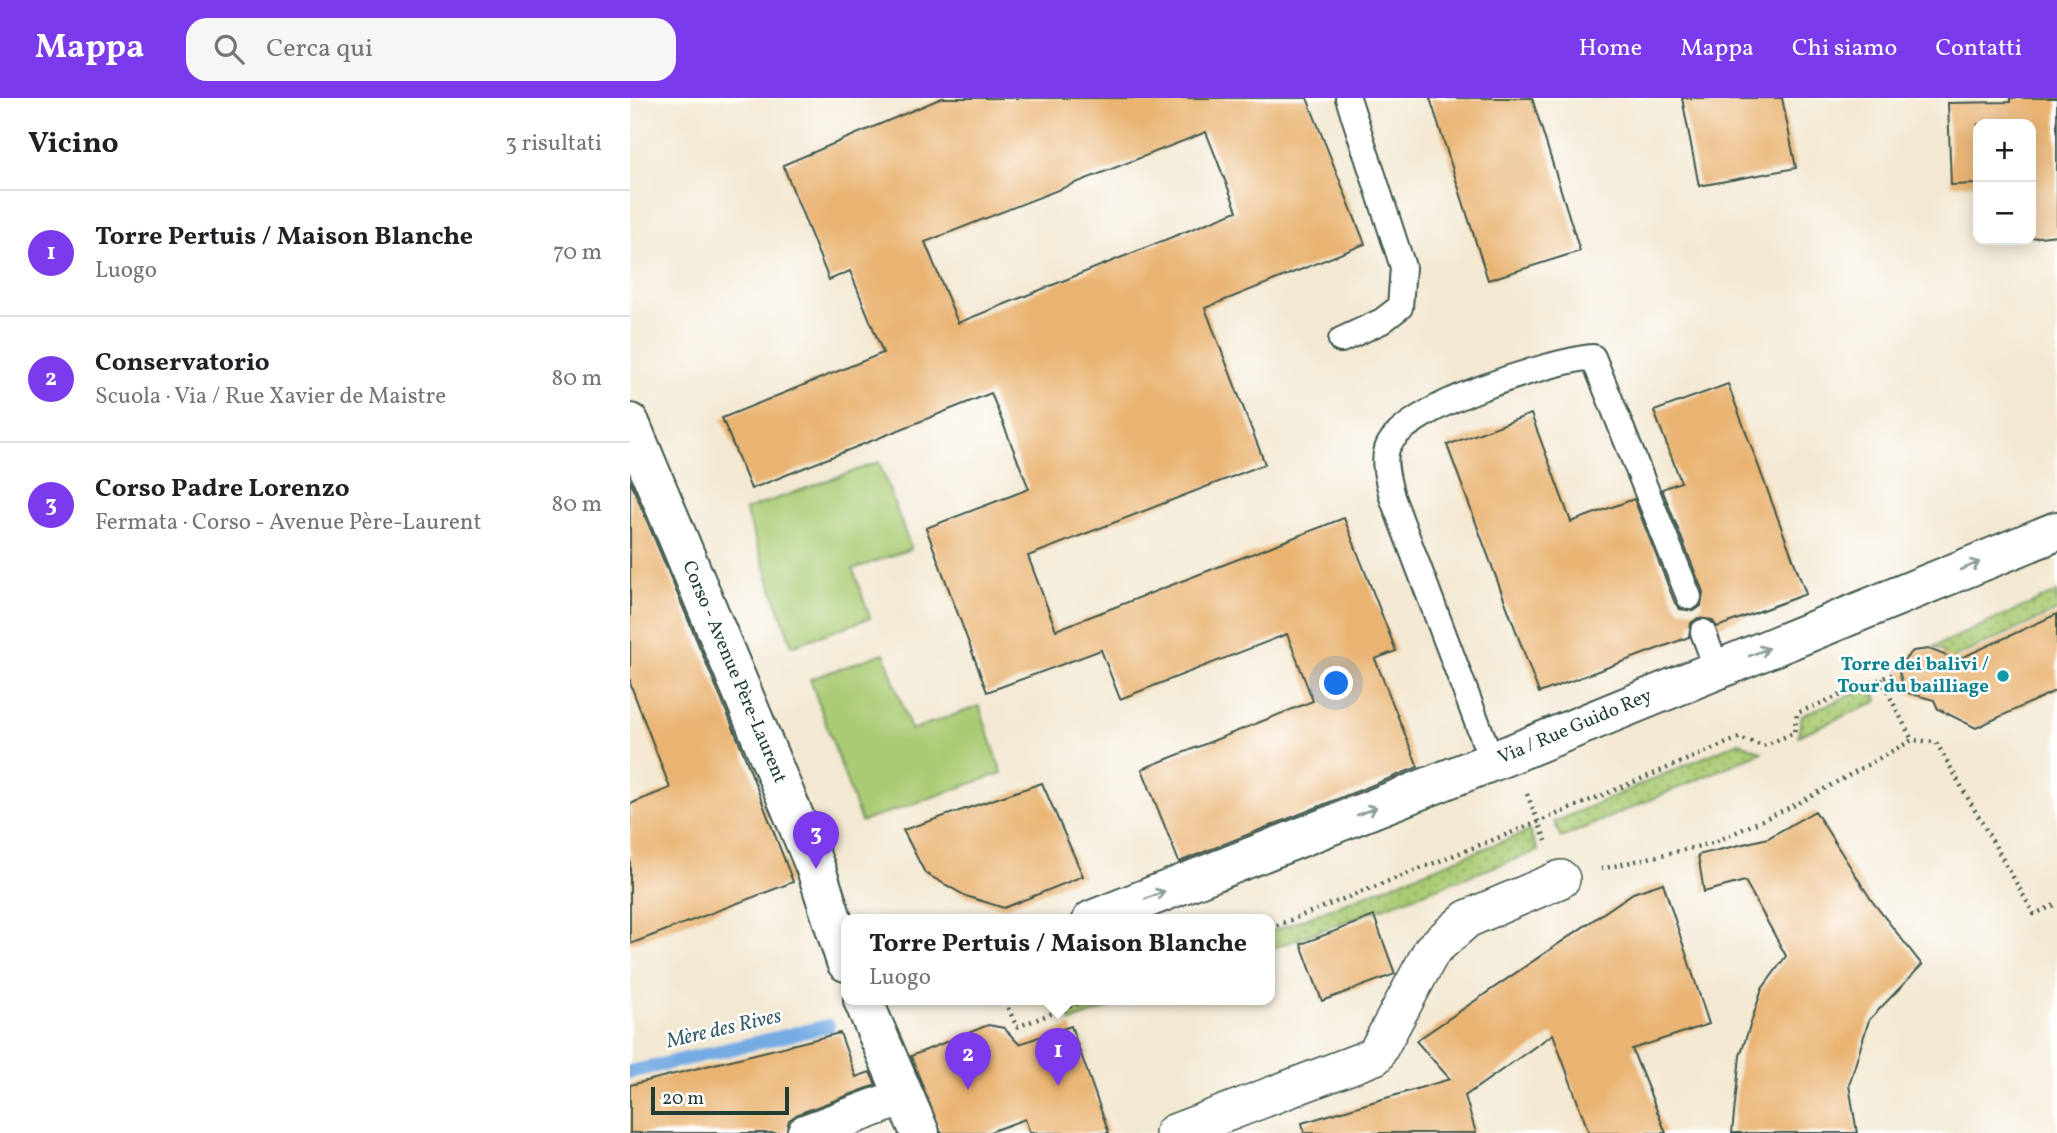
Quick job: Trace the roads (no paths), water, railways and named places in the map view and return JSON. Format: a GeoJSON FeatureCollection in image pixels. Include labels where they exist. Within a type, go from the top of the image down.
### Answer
{"type":"FeatureCollection","features":[{"type":"Feature","properties":{"kind":"street","name":"Corso - Avenue Père-Laurent"},"geometry":{"type":"LineString","coordinates":[[630,423],[816,869],[841,946]]}},
{"type":"Feature","properties":{"kind":"street","name":"Via / Rue Guido Rey"},"geometry":{"type":"LineString","coordinates":[[1107,914],[1502,758],[2057,531]]}},
{"type":"Feature","properties":{"kind":"street"},"geometry":{"type":"LineString","coordinates":[[1174,1133],[1376,1056],[1432,950],[1467,919],[1561,879]]}},
{"type":"Feature","properties":{"kind":"street"},"geometry":{"type":"LineString","coordinates":[[873,1005],[903,1097],[920,1133]]}},
{"type":"Feature","properties":{"kind":"street"},"geometry":{"type":"LineString","coordinates":[[806,1133],[903,1097]]}},
{"type":"Feature","properties":{"kind":"lane"},"geometry":{"type":"LineString","coordinates":[[1340,340],[1382,321],[1400,307],[1403,267],[1348,98]]}},
{"type":"Feature","properties":{"kind":"lane"},"geometry":{"type":"LineString","coordinates":[[1502,758],[1392,497],[1386,463],[1387,448],[1406,426],[1445,404],[1503,379],[1592,357],[1689,597]]}},
{"type":"Feature","properties":{"kind":"lane"},"geometry":{"type":"LineString","coordinates":[[1703,632],[1717,669]]}},
{"type":"Feature","properties":{"kind":"waterway","name":"Mère des Rives"},"geometry":{"type":"LineString","coordinates":[[630,1072],[828,1026]]}},
{"type":"Feature","properties":{"kind":"place","name":"Torre dei balivi / Tour du bailliage"},"geometry":{"type":"Point","coordinates":[2003,676]}},
{"type":"Feature","properties":{"kind":"place","name":"Corso Padre Lorenzo"},"geometry":{"type":"Point","coordinates":[816,869]}},
{"type":"Feature","properties":{"kind":"place","name":"Torre Pertuis / Maison Blanche"},"geometry":{"type":"Point","coordinates":[1058,1086]}},
{"type":"Feature","properties":{"kind":"place","name":"Conservatorio"},"geometry":{"type":"Point","coordinates":[968,1090]}}]}
